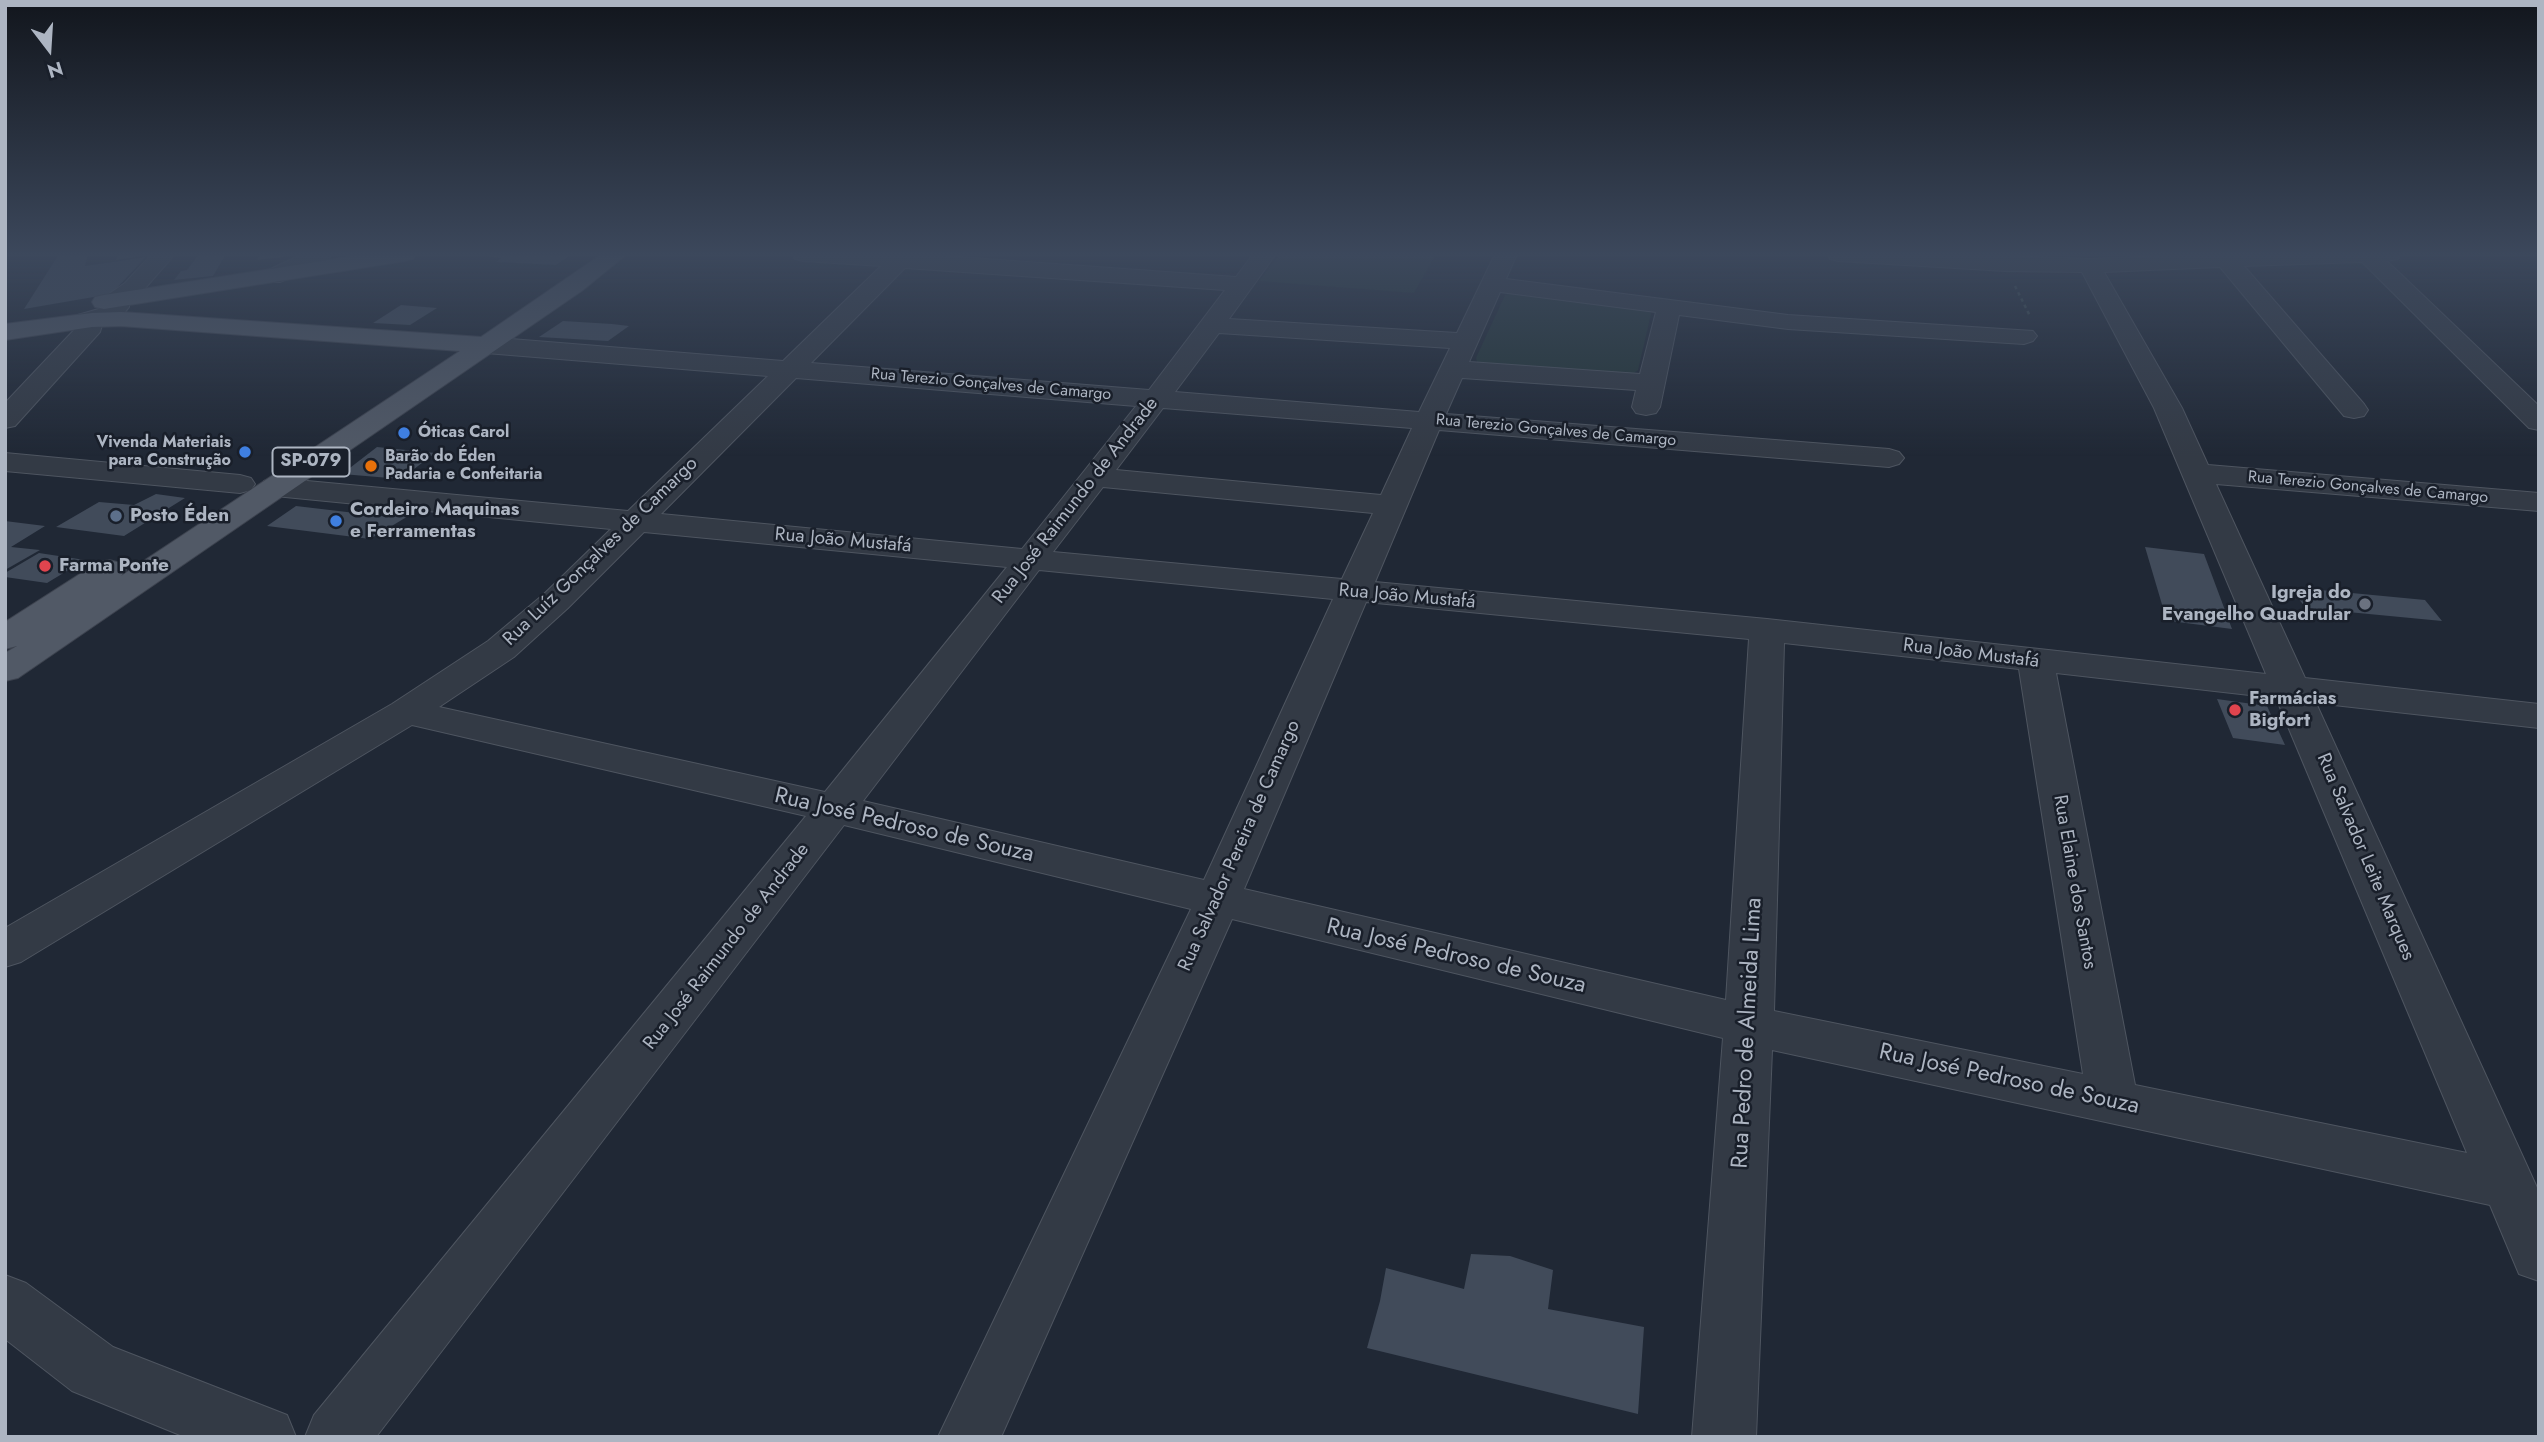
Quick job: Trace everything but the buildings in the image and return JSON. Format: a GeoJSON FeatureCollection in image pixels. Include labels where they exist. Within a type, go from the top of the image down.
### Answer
{"type":"FeatureCollection","features":[{"type":"Feature","properties":{"kind":"main road","name":"Rua Terezio Gonçalves de Camargo"},"geometry":{"type":"LineString","coordinates":[[5,332],[84,321]]}},
{"type":"Feature","properties":{"kind":"main road","name":"Rua Terezio Gonçalves de Camargo"},"geometry":{"type":"LineString","coordinates":[[157,321],[472,344]]}},
{"type":"Feature","properties":{"kind":"main road","name":"SP-079"},"geometry":{"type":"LineString","coordinates":[[5,670],[275,487],[502,321]]}},
{"type":"Feature","properties":{"kind":"main road","name":"SP-079"},"geometry":{"type":"LineString","coordinates":[[5,638],[338,421],[512,321]]}},
{"type":"Feature","properties":{"kind":"main road"},"geometry":{"type":"LineString","coordinates":[[275,487],[267,484],[270,478],[327,438],[338,421]]}},
{"type":"Feature","properties":{"kind":"street"},"geometry":{"type":"LineString","coordinates":[[5,420],[91,327],[86,321]]}},
{"type":"Feature","properties":{"kind":"street","name":"Rua Luíz Gonçalves de Camargo"},"geometry":{"type":"LineString","coordinates":[[5,950],[406,712],[501,649],[556,601],[837,321]]}},
{"type":"Feature","properties":{"kind":"street","name":"Rua José Raimundo de Andrade"},"geometry":{"type":"LineString","coordinates":[[336,1437],[836,809],[1215,321]]}},
{"type":"Feature","properties":{"kind":"street","name":"Rua Salvador Pereira de Camargo"},"geometry":{"type":"LineString","coordinates":[[969,1437],[1217,901],[1474,321]]}},
{"type":"Feature","properties":{"kind":"street"},"geometry":{"type":"LineString","coordinates":[[1638,438],[1666,321]]}},
{"type":"Feature","properties":{"kind":"street"},"geometry":{"type":"LineString","coordinates":[[1782,321],[2024,337]]}},
{"type":"Feature","properties":{"kind":"street","name":"Rua Salvador Leite Marques"},"geometry":{"type":"LineString","coordinates":[[2118,321],[2168,408],[2538,1254]]}},
{"type":"Feature","properties":{"kind":"street"},"geometry":{"type":"LineString","coordinates":[[2278,321],[2354,410]]}},
{"type":"Feature","properties":{"kind":"street"},"geometry":{"type":"LineString","coordinates":[[2441,321],[2539,422]]}},
{"type":"Feature","properties":{"kind":"street"},"geometry":{"type":"LineString","coordinates":[[1212,326],[1465,341]]}},
{"type":"Feature","properties":{"kind":"street","name":"Rua Terezio Gonçalves de Camargo"},"geometry":{"type":"LineString","coordinates":[[472,344],[1889,457]]}},
{"type":"Feature","properties":{"kind":"street"},"geometry":{"type":"LineString","coordinates":[[1454,369],[1651,383]]}},
{"type":"Feature","properties":{"kind":"street"},"geometry":{"type":"LineString","coordinates":[[5,462],[240,484]]}},
{"type":"Feature","properties":{"kind":"street","name":"Rua Terezio Gonçalves de Camargo"},"geometry":{"type":"LineString","coordinates":[[2197,473],[2539,502]]}},
{"type":"Feature","properties":{"kind":"street"},"geometry":{"type":"LineString","coordinates":[[1093,477],[1391,505]]}},
{"type":"Feature","properties":{"kind":"street","name":"Rua João Mustafá"},"geometry":{"type":"LineString","coordinates":[[275,487],[1767,630],[2539,716]]}},
{"type":"Feature","properties":{"kind":"street","name":"Rua Pedro de Almeida Lima"},"geometry":{"type":"LineString","coordinates":[[1724,1437],[1749,1025],[1767,630]]}},
{"type":"Feature","properties":{"kind":"street","name":"Rua Elaine dos Santos"},"geometry":{"type":"LineString","coordinates":[[2036,662],[2113,1102]]}},
{"type":"Feature","properties":{"kind":"street","name":"Rua José Pedroso de Souza"},"geometry":{"type":"LineString","coordinates":[[406,712],[836,809],[1749,1025],[2508,1185]]}},
{"type":"Feature","properties":{"kind":"street"},"geometry":{"type":"LineString","coordinates":[[5,1303],[93,1370],[265,1437]]}},
{"type":"Feature","properties":{"kind":"path"},"geometry":{"type":"LineString","coordinates":[[2024,337],[2038,332],[2031,321]]}},
{"type":"Feature","properties":{"kind":"shaded area"},"geometry":{"type":"Polygon","coordinates":[[[1493,321],[1649,321],[1638,370],[1633,374],[1477,362],[1476,358],[1493,321]]]}},
{"type":"Feature","properties":{"kind":"place","name":"Óticas Carol"},"geometry":{"type":"Point","coordinates":[404,433]}},
{"type":"Feature","properties":{"kind":"place","name":"Vivenda Materiais para Construção"},"geometry":{"type":"Point","coordinates":[245,452]}},
{"type":"Feature","properties":{"kind":"place","name":"Barão do Éden Padaria e Confeitaria"},"geometry":{"type":"Point","coordinates":[371,466]}},
{"type":"Feature","properties":{"kind":"place","name":"Posto Éden"},"geometry":{"type":"Point","coordinates":[116,516]}},
{"type":"Feature","properties":{"kind":"place","name":"Cordeiro Maquinas e Ferramentas"},"geometry":{"type":"Point","coordinates":[336,521]}},
{"type":"Feature","properties":{"kind":"place","name":"Farma Ponte"},"geometry":{"type":"Point","coordinates":[45,566]}},
{"type":"Feature","properties":{"kind":"place","name":"Igreja do Evangelho Quadrular"},"geometry":{"type":"Point","coordinates":[2365,604]}},
{"type":"Feature","properties":{"kind":"place","name":"Farmácias Bigfort"},"geometry":{"type":"Point","coordinates":[2235,710]}}]}
